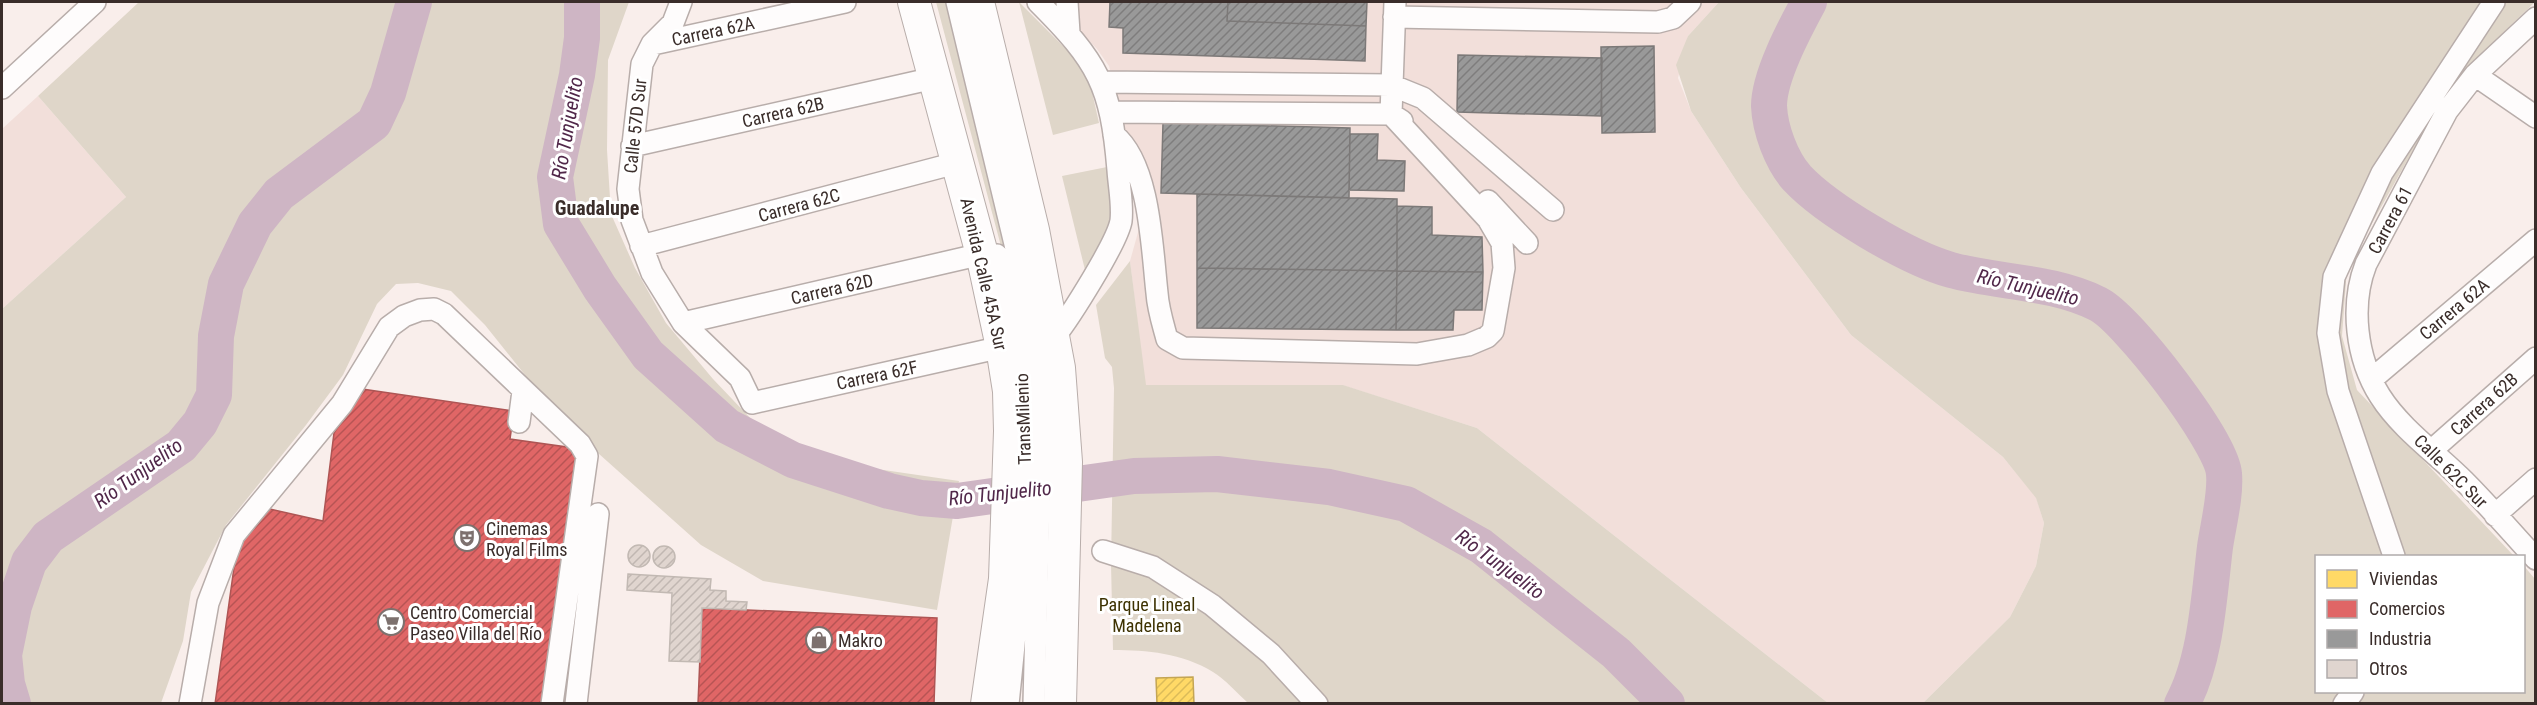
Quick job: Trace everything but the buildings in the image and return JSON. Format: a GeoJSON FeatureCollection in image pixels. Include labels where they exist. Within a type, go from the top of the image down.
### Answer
{"type":"FeatureCollection","features":[{"type":"Feature","properties":{"kind":"highway","name":"Avenida Calle 45A Sur"},"geometry":{"type":"LineString","coordinates":[[914,2],[982,254],[1009,391],[1035,462],[1033,549]]}},
{"type":"Feature","properties":{"kind":"highway","name":"Avenida Calle 45A Sur"},"geometry":{"type":"LineString","coordinates":[[978,2],[1055,336],[1035,462],[1033,549]]}},
{"type":"Feature","properties":{"kind":"highway"},"geometry":{"type":"LineString","coordinates":[[987,704],[1033,549]]}},
{"type":"Feature","properties":{"kind":"highway"},"geometry":{"type":"LineString","coordinates":[[1033,549],[1060,704]]}},
{"type":"Feature","properties":{"kind":"street"},"geometry":{"type":"LineString","coordinates":[[2,88],[95,2]]}},
{"type":"Feature","properties":{"kind":"street","name":"Calle 57D Sur"},"geometry":{"type":"LineString","coordinates":[[681,2],[673,23],[652,44],[642,64],[628,189],[632,220],[652,273],[683,324],[740,378],[752,403]]}},
{"type":"Feature","properties":{"kind":"street","name":"Carrera 62A"},"geometry":{"type":"LineString","coordinates":[[652,44],[845,2]]}},
{"type":"Feature","properties":{"kind":"street","name":"TransMilenio"},"geometry":{"type":"LineString","coordinates":[[929,2],[1014,318],[1025,418],[1035,462]]}},
{"type":"Feature","properties":{"kind":"street","name":"TransMilenio"},"geometry":{"type":"LineString","coordinates":[[957,2],[1032,327],[1038,376],[1035,462]]}},
{"type":"Feature","properties":{"kind":"street"},"geometry":{"type":"LineString","coordinates":[[1038,2],[1069,33],[1091,60],[1102,82],[1114,135],[1121,220],[1114,240],[1055,336]]}},
{"type":"Feature","properties":{"kind":"street"},"geometry":{"type":"LineString","coordinates":[[1067,2],[1069,33]]}},
{"type":"Feature","properties":{"kind":"street"},"geometry":{"type":"LineString","coordinates":[[1114,135],[1127,145],[1133,158],[1153,238],[1157,296],[1167,339],[1172,344],[1184,348],[1417,354],[1468,345],[1487,337],[1493,331],[1497,320],[1504,267],[1502,243],[1488,219],[1391,114],[1395,9],[1658,22],[1673,18],[1690,2]]}},
{"type":"Feature","properties":{"kind":"street"},"geometry":{"type":"LineString","coordinates":[[2394,555],[2338,392],[2328,333],[2334,277],[2382,173],[2494,2]]}},
{"type":"Feature","properties":{"kind":"street","name":"Carrera 61"},"geometry":{"type":"LineString","coordinates":[[2372,379],[2360,346],[2357,322],[2359,282],[2447,111],[2475,75],[2535,18]]}},
{"type":"Feature","properties":{"kind":"street"},"geometry":{"type":"LineString","coordinates":[[2475,75],[2535,117]]}},
{"type":"Feature","properties":{"kind":"street","name":"Carrera 62B"},"geometry":{"type":"LineString","coordinates":[[632,146],[934,78]]}},
{"type":"Feature","properties":{"kind":"street"},"geometry":{"type":"LineString","coordinates":[[1102,82],[1391,85],[1424,98],[1552,210]]}},
{"type":"Feature","properties":{"kind":"street"},"geometry":{"type":"LineString","coordinates":[[1110,112],[1391,114],[1434,142],[1527,243]]}},
{"type":"Feature","properties":{"kind":"street","name":"Carrera 62C"},"geometry":{"type":"LineString","coordinates":[[641,246],[956,163]]}},
{"type":"Feature","properties":{"kind":"street","name":"Carrera 62A"},"geometry":{"type":"LineString","coordinates":[[2372,379],[2535,240]]}},
{"type":"Feature","properties":{"kind":"street","name":"Carrera 62D"},"geometry":{"type":"LineString","coordinates":[[683,324],[982,254]]}},
{"type":"Feature","properties":{"kind":"street"},"geometry":{"type":"LineString","coordinates":[[190,704],[208,603],[234,535],[342,404],[389,327],[404,316],[420,310],[434,309],[444,314],[580,444],[587,456],[552,704]]}},
{"type":"Feature","properties":{"kind":"street","name":"Carrera 62F"},"geometry":{"type":"LineString","coordinates":[[752,403],[1002,347]]}},
{"type":"Feature","properties":{"kind":"street","name":"Carrera 62B"},"geometry":{"type":"LineString","coordinates":[[2432,450],[2535,358]]}},
{"type":"Feature","properties":{"kind":"street","name":"Calle 62C Sur"},"geometry":{"type":"LineString","coordinates":[[2372,379],[2380,396],[2399,420],[2432,450],[2535,559]]}},
{"type":"Feature","properties":{"kind":"street"},"geometry":{"type":"LineString","coordinates":[[519,422],[523,391]]}},
{"type":"Feature","properties":{"kind":"street"},"geometry":{"type":"LineString","coordinates":[[2495,515],[2535,479]]}},
{"type":"Feature","properties":{"kind":"street"},"geometry":{"type":"LineString","coordinates":[[576,704],[598,514]]}},
{"type":"Feature","properties":{"kind":"street"},"geometry":{"type":"LineString","coordinates":[[1008,704],[1033,549]]}},
{"type":"Feature","properties":{"kind":"street"},"geometry":{"type":"LineString","coordinates":[[1033,549],[1034,704]]}},
{"type":"Feature","properties":{"kind":"street"},"geometry":{"type":"LineString","coordinates":[[1103,551],[1153,567],[1212,606],[1271,654],[1317,704]]}},
{"type":"Feature","properties":{"kind":"shaded area"},"geometry":{"type":"Polygon","coordinates":[[[1052,2],[1719,2],[1688,36],[1678,78],[1691,111],[1741,188],[1851,335],[2003,457],[2036,497],[2044,523],[2036,566],[2010,617],[1923,703],[1828,703],[1477,428],[1342,385],[1145,385],[1130,261],[1142,218],[1117,96],[1109,66],[1097,49],[1052,2]]]}},
{"type":"Feature","properties":{"kind":"shaded area"},"geometry":{"type":"Polygon","coordinates":[[[38,96],[126,197],[2,309],[2,129],[38,96]]]}},
{"type":"Feature","properties":{"kind":"green space"},"geometry":{"type":"Polygon","coordinates":[[[139,2],[629,2],[608,60],[607,150],[611,214],[635,268],[666,323],[713,379],[753,421],[804,447],[870,468],[959,481],[937,610],[763,581],[701,545],[589,445],[546,401],[485,325],[451,291],[418,283],[396,284],[377,304],[343,375],[226,525],[191,592],[183,641],[161,703],[2,703],[2,309],[126,197],[38,96],[139,2]]]}},
{"type":"Feature","properties":{"kind":"green space"},"geometry":{"type":"Polygon","coordinates":[[[936,2],[947,2],[1007,248],[1002,250],[936,2]]]}},
{"type":"Feature","properties":{"kind":"green space"},"geometry":{"type":"Polygon","coordinates":[[[1019,2],[1078,61],[1090,83],[1099,123],[1053,135],[1019,2]]]}},
{"type":"Feature","properties":{"kind":"green space"},"geometry":{"type":"Polygon","coordinates":[[[1719,2],[2535,2],[2450,84],[2347,268],[2342,336],[2357,390],[2513,555],[2315,555],[2315,693],[2525,693],[2525,567],[2535,579],[2535,703],[1923,703],[2010,617],[2036,566],[2044,523],[2036,498],[2003,457],[1851,335],[1741,188],[1691,111],[1676,65],[1688,36],[1719,2]]]}},
{"type":"Feature","properties":{"kind":"green space"},"geometry":{"type":"Polygon","coordinates":[[[1107,167],[1114,209],[1108,236],[1086,274],[1062,176],[1107,167]]]}},
{"type":"Feature","properties":{"kind":"green space","name":"Parque Lineal Madelena"},"geometry":{"type":"Polygon","coordinates":[[[1130,261],[1146,385],[1343,385],[1477,428],[1828,703],[1248,703],[1217,675],[1189,661],[1151,652],[1113,650],[1111,564],[1114,388],[1112,367],[1105,358],[1096,305],[1130,261]]]}},
{"type":"Feature","properties":{"kind":"waterway","name":"Río Tunjuelito"},"geometry":{"type":"LineString","coordinates":[[13,704],[7,684],[4,655],[14,606],[29,562],[48,537],[181,446],[200,423],[214,395],[216,336],[226,284],[255,224],[279,194],[374,123],[388,93],[414,2]]}},
{"type":"Feature","properties":{"kind":"waterway","name":"Río Tunjuelito"},"geometry":{"type":"LineString","coordinates":[[582,2],[582,38],[577,75],[555,177],[561,224],[600,288],[648,355],[727,426],[793,460],[889,491],[921,498],[957,501],[1134,476],[1217,474],[1329,487],[1406,504],[1481,546],[1616,653],[1667,704]]}},
{"type":"Feature","properties":{"kind":"waterway","name":"Río Tunjuelito"},"geometry":{"type":"LineString","coordinates":[[1809,2],[1778,67],[1769,106],[1777,144],[1797,178],[1810,191],[1848,218],[1891,244],[1933,264],[1969,274],[2062,291],[2098,304],[2130,332],[2171,382],[2208,436],[2224,474],[2224,491],[2201,648],[2190,687],[2182,704]]}},
{"type":"Feature","properties":{"kind":"place","name":"Cinemas Royal Films"},"geometry":{"type":"Point","coordinates":[467,538]}},
{"type":"Feature","properties":{"kind":"place","name":"Centro Comercial Paseo Villa del Río"},"geometry":{"type":"Point","coordinates":[391,622]}},
{"type":"Feature","properties":{"kind":"place","name":"Makro"},"geometry":{"type":"Point","coordinates":[819,640]}},
{"type":"Feature","properties":{"kind":"district","name":"Guadalupe"},"geometry":{"type":"Point","coordinates":[597,208]}}]}
